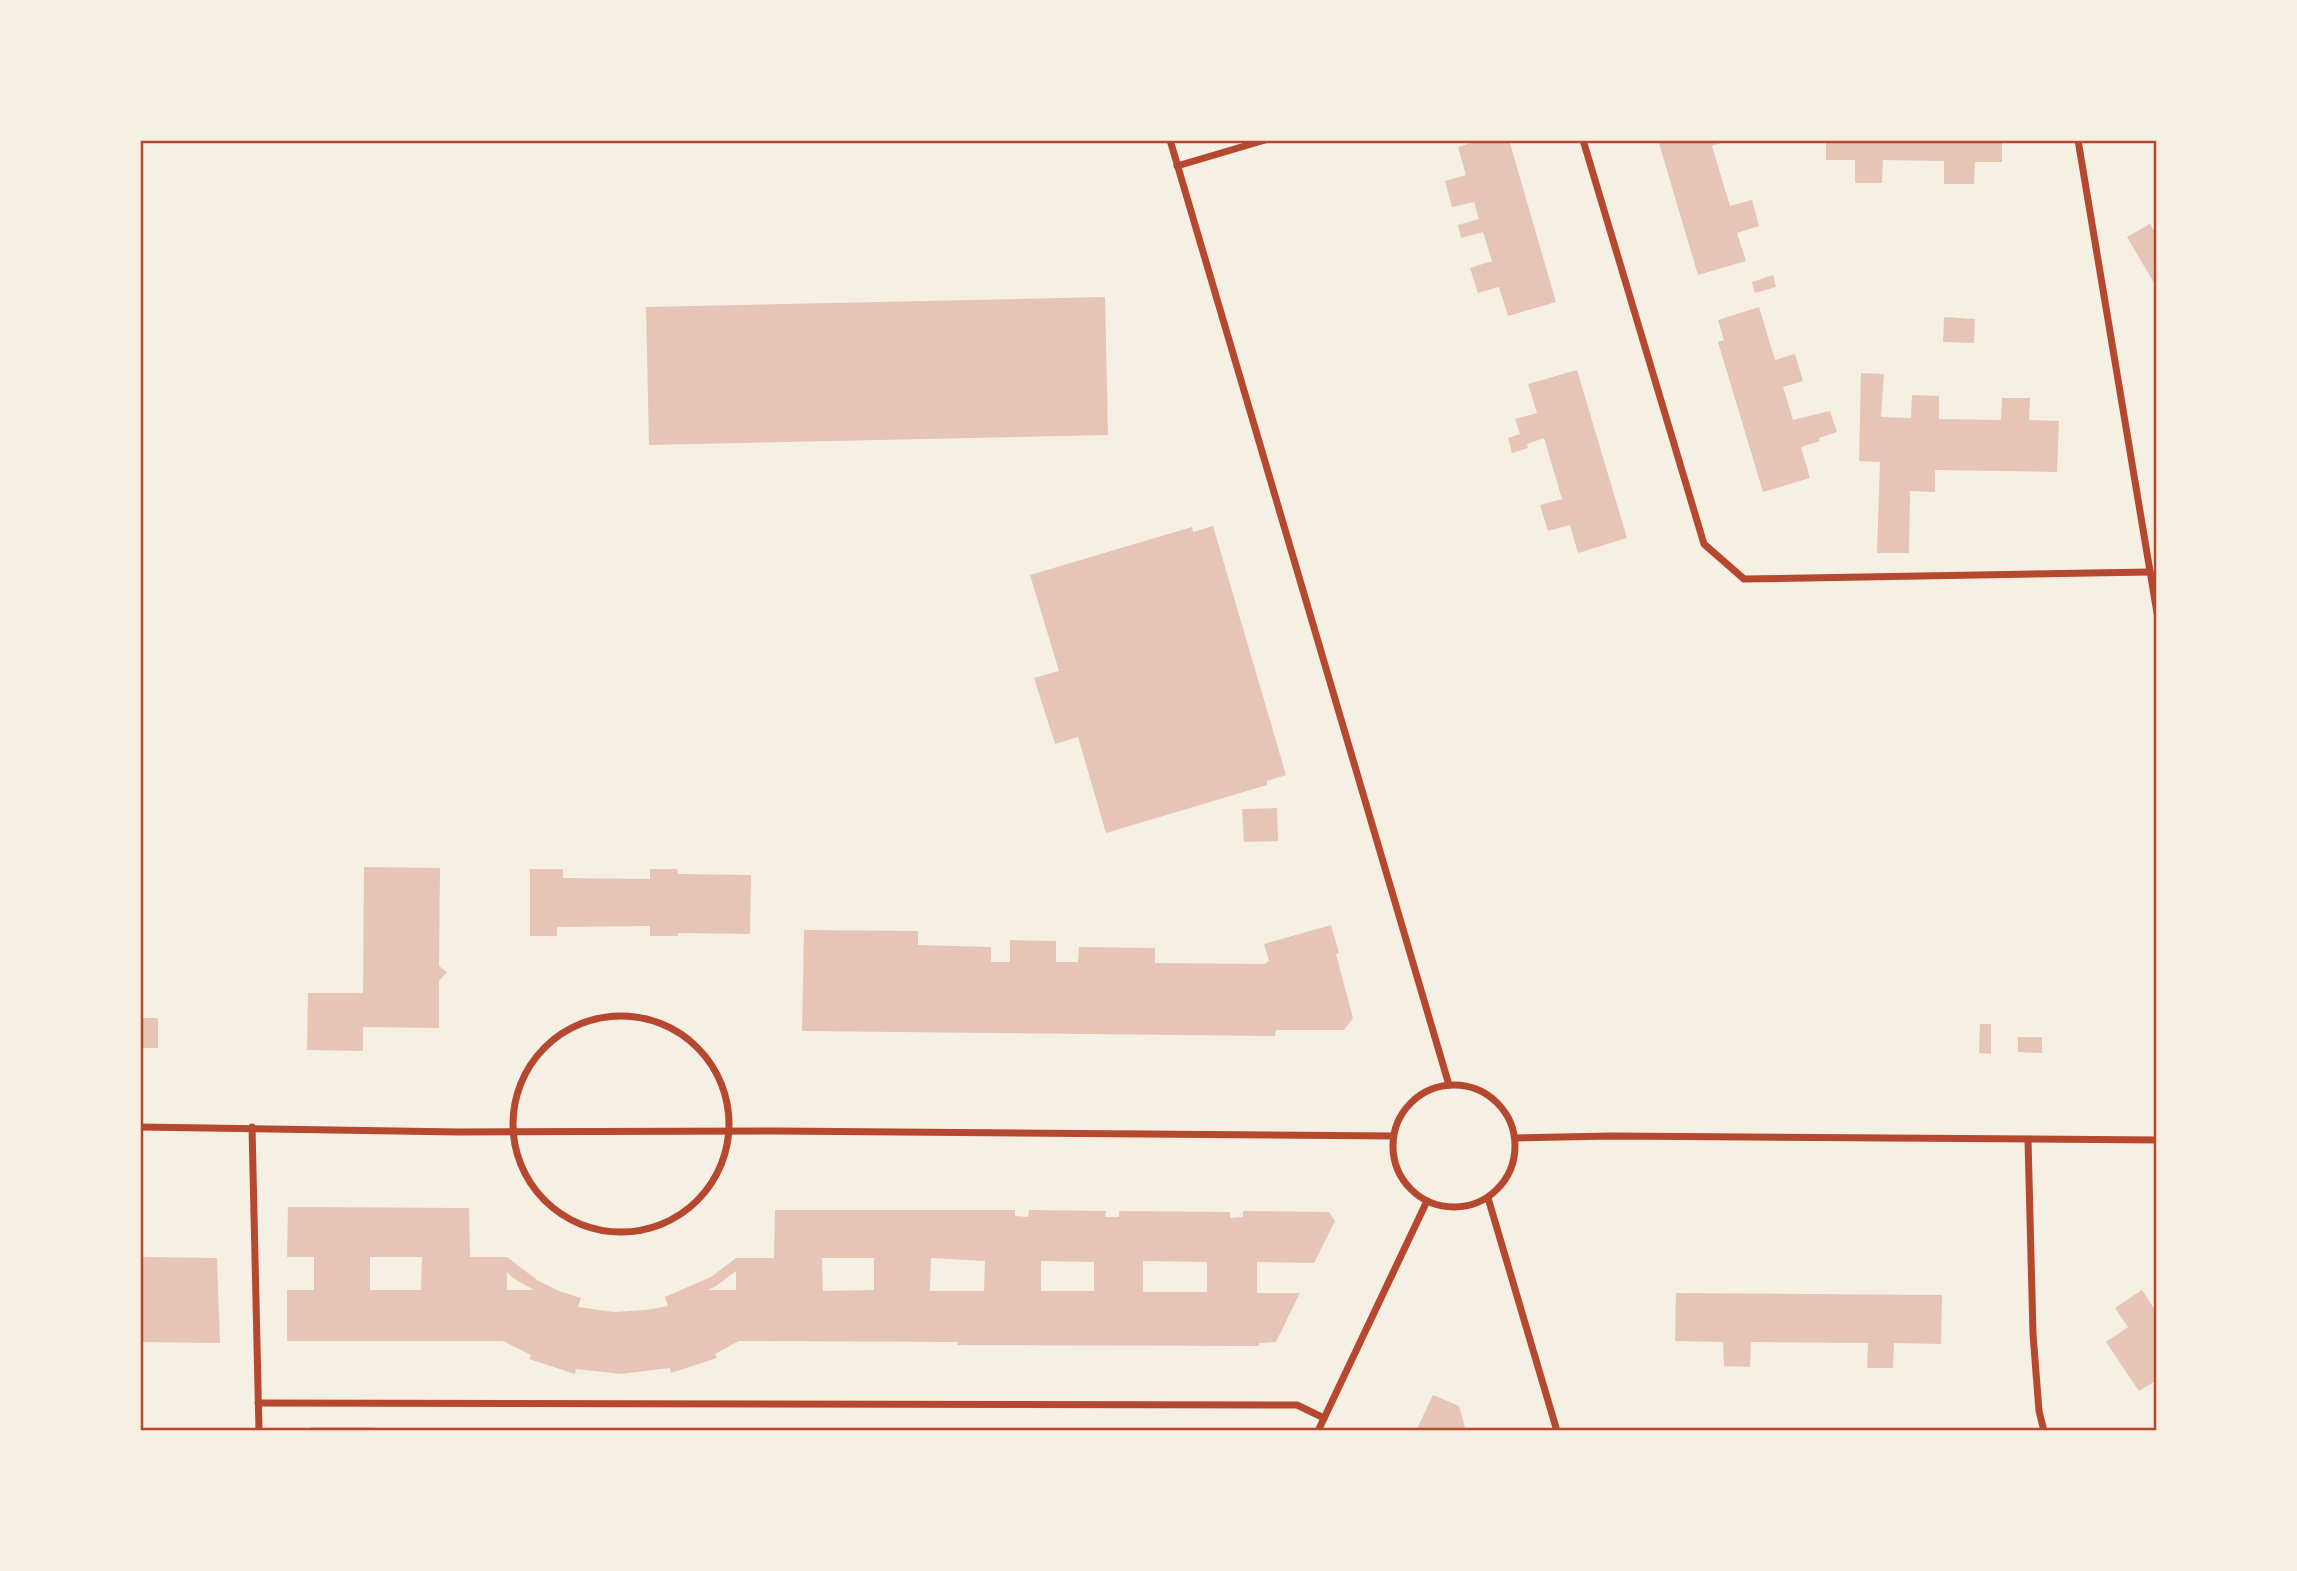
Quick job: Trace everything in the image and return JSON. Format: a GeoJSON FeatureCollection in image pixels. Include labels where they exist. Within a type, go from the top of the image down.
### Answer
{"type":"FeatureCollection","features":[{"type":"Feature","properties":{"kind":"street"},"geometry":{"type":"LineString","coordinates":[[1170,140],[1449,1085]]}},
{"type":"Feature","properties":{"kind":"street"},"geometry":{"type":"LineString","coordinates":[[1177,166],[1265,140]]}},
{"type":"Feature","properties":{"kind":"street"},"geometry":{"type":"LineString","coordinates":[[1583,140],[1704,544],[1744,579],[2150,572]]}},
{"type":"Feature","properties":{"kind":"street"},"geometry":{"type":"LineString","coordinates":[[2078,140],[2157,613]]}},
{"type":"Feature","properties":{"kind":"street"},"geometry":{"type":"LineString","coordinates":[[621,1015],[656,1021],[687,1037],[704,1054],[712,1063],[726,1095],[730,1131],[722,1166],[703,1196],[674,1219],[639,1231],[603,1231],[568,1220],[540,1196],[520,1166],[512,1132],[516,1095],[531,1063],[555,1037],[586,1021],[621,1015]]}},
{"type":"Feature","properties":{"kind":"street"},"geometry":{"type":"LineString","coordinates":[[1449,1085],[1467,1086],[1485,1093],[1499,1104],[1510,1120],[1515,1138],[1515,1155],[1510,1172],[1501,1186],[1488,1198],[1469,1206],[1447,1208],[1410,1191],[1399,1175],[1393,1156],[1393,1136],[1399,1117],[1412,1101],[1429,1090],[1449,1085]]}},
{"type":"Feature","properties":{"kind":"street"},"geometry":{"type":"LineString","coordinates":[[140,1126],[512,1132],[1393,1136]]}},
{"type":"Feature","properties":{"kind":"street"},"geometry":{"type":"LineString","coordinates":[[252,1127],[259,1431]]}},
{"type":"Feature","properties":{"kind":"street"},"geometry":{"type":"LineString","coordinates":[[1515,1138],[1612,1136],[2157,1140]]}},
{"type":"Feature","properties":{"kind":"street"},"geometry":{"type":"LineString","coordinates":[[2028,1140],[2033,1334],[2039,1411],[2044,1431]]}},
{"type":"Feature","properties":{"kind":"street"},"geometry":{"type":"LineString","coordinates":[[1488,1198],[1557,1431]]}},
{"type":"Feature","properties":{"kind":"street"},"geometry":{"type":"LineString","coordinates":[[1318,1431],[1427,1201]]}},
{"type":"Feature","properties":{"kind":"street"},"geometry":{"type":"LineString","coordinates":[[258,1403],[1297,1405],[1324,1418]]}},
{"type":"Feature","properties":{"kind":"building"},"geometry":{"type":"Polygon","coordinates":[[[1481,140],[1509,140],[1556,302],[1508,316],[1499,287],[1478,293],[1470,268],[1492,261],[1483,232],[1461,238],[1458,225],[1479,219],[1474,202],[1452,207],[1445,181],[1466,175],[1458,147],[1481,140]]]}},
{"type":"Feature","properties":{"kind":"building"},"geometry":{"type":"Polygon","coordinates":[[[1658,140],[1729,140],[1712,146],[1730,206],[1752,200],[1759,226],[1737,233],[1746,261],[1698,275],[1658,140]]]}},
{"type":"Feature","properties":{"kind":"building"},"geometry":{"type":"Polygon","coordinates":[[[1826,140],[2002,140],[2002,162],[1975,162],[1974,184],[1944,184],[1944,161],[1883,160],[1882,183],[1855,183],[1855,160],[1826,160],[1826,140]]]}},
{"type":"Feature","properties":{"kind":"building"},"geometry":{"type":"Polygon","coordinates":[[[2150,224],[2157,236],[2157,288],[2127,237],[2150,224]]]}},
{"type":"Feature","properties":{"kind":"building"},"geometry":{"type":"Polygon","coordinates":[[[1773,275],[1776,287],[1755,293],[1752,282],[1773,275]]]}},
{"type":"Feature","properties":{"kind":"building"},"geometry":{"type":"Polygon","coordinates":[[[1105,297],[1108,435],[649,445],[646,307],[1105,297]]]}},
{"type":"Feature","properties":{"kind":"building"},"geometry":{"type":"Polygon","coordinates":[[[1759,307],[1775,360],[1795,354],[1803,381],[1783,387],[1793,420],[1830,411],[1837,432],[1801,447],[1810,478],[1763,492],[1718,342],[1724,340],[1718,320],[1759,307]]]}},
{"type":"Feature","properties":{"kind":"building"},"geometry":{"type":"Polygon","coordinates":[[[1944,317],[1975,319],[1974,343],[1943,342],[1944,317]]]}},
{"type":"Feature","properties":{"kind":"building"},"geometry":{"type":"Polygon","coordinates":[[[1577,370],[1627,538],[1578,553],[1570,525],[1548,531],[1540,505],[1562,499],[1544,438],[1527,444],[1528,448],[1512,453],[1508,438],[1520,434],[1515,419],[1537,413],[1528,384],[1577,370]]]}},
{"type":"Feature","properties":{"kind":"building"},"geometry":{"type":"Polygon","coordinates":[[[1861,373],[1884,374],[1881,417],[1911,418],[1912,395],[1939,396],[1939,419],[2001,420],[2002,398],[2030,398],[2029,420],[2059,421],[2057,472],[1935,470],[1935,492],[1910,491],[1909,553],[1877,553],[1880,462],[1859,461],[1861,373]]]}},
{"type":"Feature","properties":{"kind":"building"},"geometry":{"type":"Polygon","coordinates":[[[1213,526],[1286,775],[1267,781],[1267,785],[1106,833],[1078,737],[1055,744],[1034,678],[1059,671],[1030,575],[1192,527],[1193,532],[1213,526]]]}},
{"type":"Feature","properties":{"kind":"building"},"geometry":{"type":"Polygon","coordinates":[[[1277,808],[1278,841],[1244,842],[1242,809],[1277,808]]]}},
{"type":"Feature","properties":{"kind":"building"},"geometry":{"type":"Polygon","coordinates":[[[364,867],[440,868],[439,966],[447,972],[439,981],[439,1028],[363,1027],[363,1051],[307,1050],[308,993],[363,993],[364,867]]]}},
{"type":"Feature","properties":{"kind":"building"},"geometry":{"type":"Polygon","coordinates":[[[530,869],[563,869],[563,878],[650,879],[650,869],[677,869],[678,874],[751,875],[750,934],[678,933],[678,936],[650,936],[650,926],[557,927],[557,936],[530,936],[530,869]]]}},
{"type":"Feature","properties":{"kind":"building"},"geometry":{"type":"Polygon","coordinates":[[[1331,925],[1353,1018],[1344,1030],[1276,1030],[1275,1036],[802,1031],[804,930],[918,931],[918,945],[991,947],[991,962],[1010,962],[1010,940],[1056,941],[1056,962],[1078,962],[1079,947],[1155,948],[1155,963],[1264,964],[1269,961],[1264,944],[1331,925]]]}},
{"type":"Feature","properties":{"kind":"building"},"geometry":{"type":"Polygon","coordinates":[[[140,1018],[158,1018],[158,1048],[140,1048],[140,1018]]]}},
{"type":"Feature","properties":{"kind":"building"},"geometry":{"type":"Polygon","coordinates":[[[1980,1024],[1991,1024],[1991,1054],[1979,1053],[1980,1024]]]}},
{"type":"Feature","properties":{"kind":"building"},"geometry":{"type":"Polygon","coordinates":[[[2018,1037],[2042,1037],[2042,1053],[2018,1052],[2018,1037]]]}},
{"type":"Feature","properties":{"kind":"building"},"geometry":{"type":"Polygon","coordinates":[[[288,1207],[469,1208],[470,1257],[507,1257],[537,1280],[581,1298],[578,1307],[614,1312],[668,1306],[665,1297],[711,1277],[736,1258],[774,1258],[775,1210],[1015,1210],[1015,1216],[1028,1217],[1029,1210],[1106,1211],[1105,1217],[1119,1217],[1119,1211],[1230,1212],[1230,1218],[1243,1217],[1243,1211],[1329,1212],[1335,1221],[1314,1263],[1257,1262],[1257,1293],[1300,1293],[1276,1342],[1259,1343],[1259,1346],[739,1341],[715,1354],[717,1358],[671,1373],[670,1368],[621,1374],[576,1369],[575,1374],[529,1359],[531,1355],[503,1341],[287,1341],[287,1290],[314,1290],[314,1257],[287,1257],[288,1207]],[[370,1257],[370,1290],[421,1290],[422,1257],[370,1257]],[[822,1258],[823,1291],[874,1290],[874,1258],[822,1258]],[[931,1258],[930,1291],[984,1291],[985,1261],[931,1258]],[[1041,1261],[1041,1291],[1094,1291],[1094,1262],[1041,1261]],[[1143,1261],[1143,1292],[1207,1292],[1207,1262],[1143,1261]],[[736,1271],[716,1286],[708,1290],[736,1290],[736,1271]],[[507,1272],[507,1290],[534,1290],[513,1278],[507,1272]]]}},
{"type":"Feature","properties":{"kind":"building"},"geometry":{"type":"Polygon","coordinates":[[[140,1257],[217,1258],[220,1343],[140,1342],[140,1257]]]}},
{"type":"Feature","properties":{"kind":"building"},"geometry":{"type":"Polygon","coordinates":[[[2142,1290],[2157,1313],[2157,1380],[2139,1391],[2106,1342],[2128,1327],[2115,1308],[2142,1290]]]}},
{"type":"Feature","properties":{"kind":"building"},"geometry":{"type":"Polygon","coordinates":[[[1676,1293],[1942,1295],[1941,1344],[1894,1343],[1893,1368],[1867,1368],[1868,1343],[1751,1342],[1750,1367],[1724,1366],[1723,1342],[1675,1341],[1676,1293]]]}},
{"type":"Feature","properties":{"kind":"building"},"geometry":{"type":"Polygon","coordinates":[[[1433,1395],[1459,1406],[1466,1431],[1416,1431],[1433,1395]]]}},
{"type":"Feature","properties":{"kind":"building"},"geometry":{"type":"Polygon","coordinates":[[[310,1427],[375,1427],[375,1431],[310,1431],[310,1427]]]}}]}
